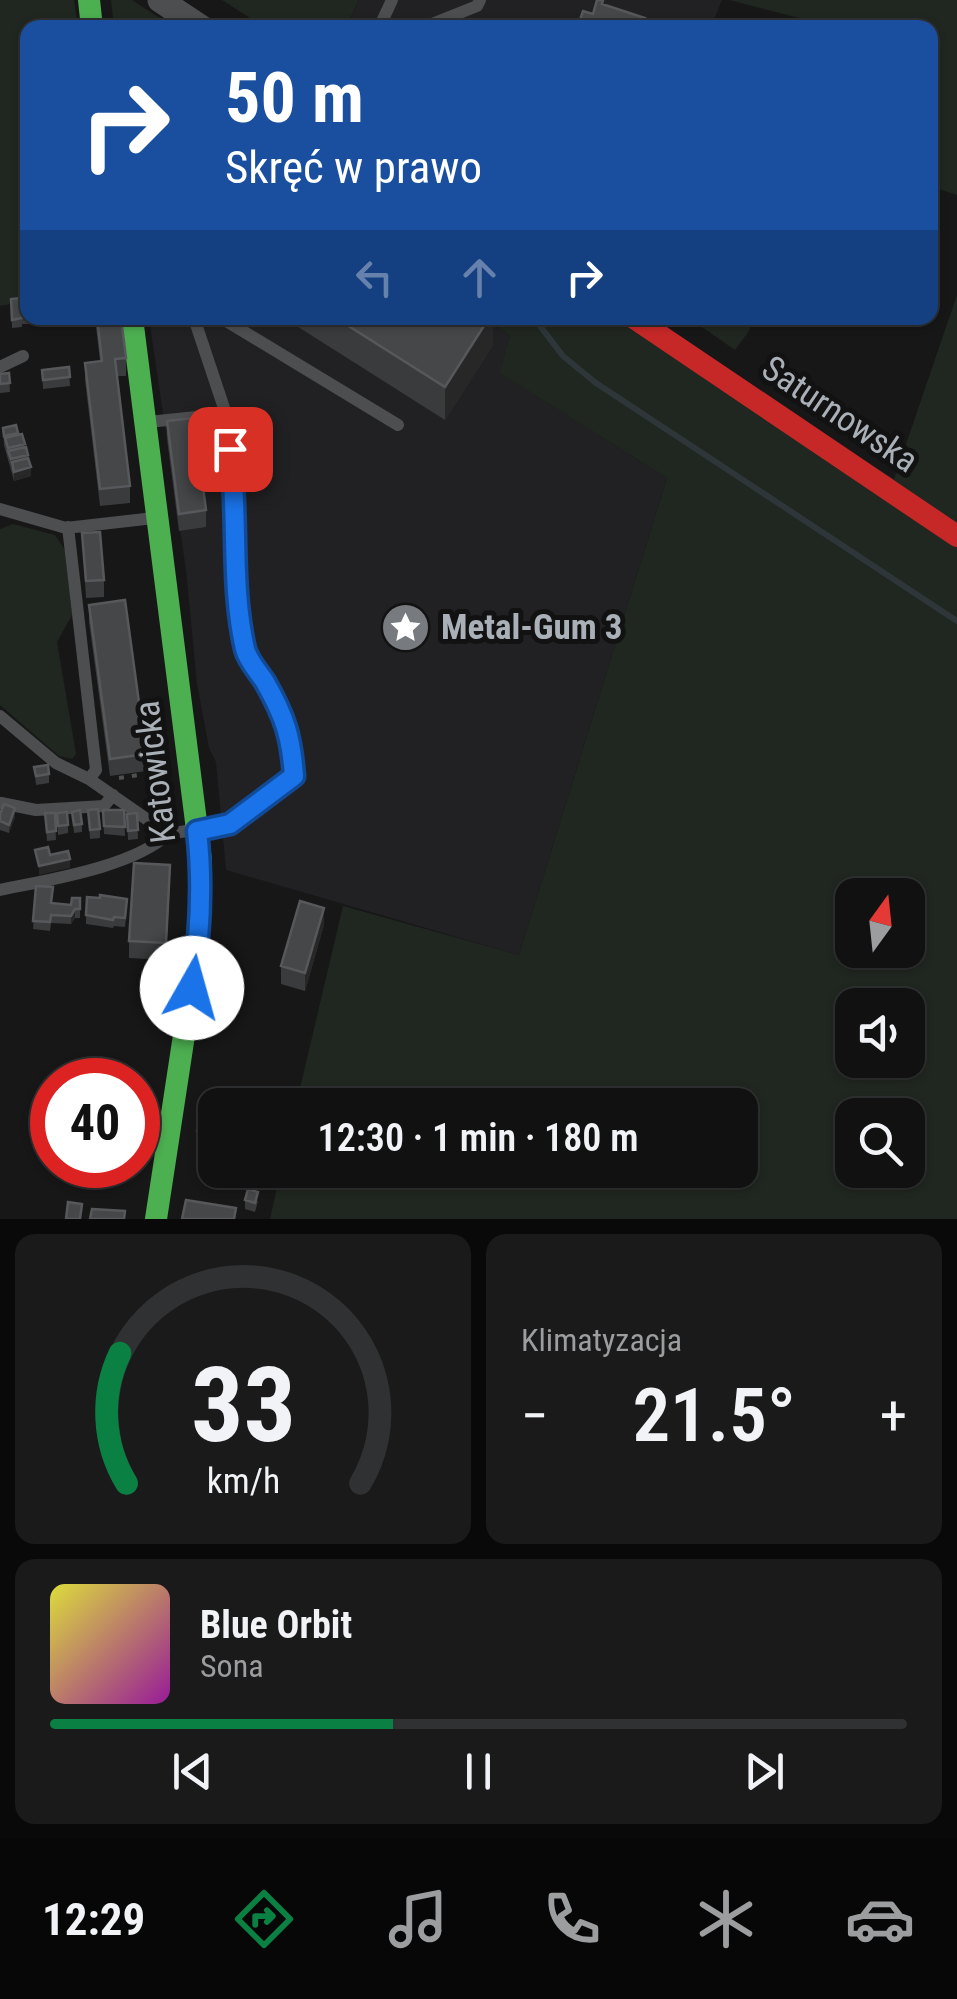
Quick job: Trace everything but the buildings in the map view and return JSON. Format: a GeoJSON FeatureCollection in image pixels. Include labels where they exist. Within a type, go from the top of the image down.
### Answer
{"type":"FeatureCollection","features":[{"type":"Feature","properties":{"kind":"street"},"geometry":{"type":"LineString","coordinates":[[160,0],[190,20]]}},
{"type":"Feature","properties":{"kind":"street","name":"Katowicka"},"geometry":{"type":"LineString","coordinates":[[133,325],[201,861],[198,950],[156,1219]]}},
{"type":"Feature","properties":{"kind":"street","name":"Saturnowska"},"geometry":{"type":"LineString","coordinates":[[644,325],[957,536]]}},
{"type":"Feature","properties":{"kind":"lane"},"geometry":{"type":"LineString","coordinates":[[442,20],[477,6],[480,0]]}},
{"type":"Feature","properties":{"kind":"lane"},"geometry":{"type":"LineString","coordinates":[[0,890],[86,872],[146,848],[168,834],[230,824],[294,776],[290,734],[264,680],[246,654],[238,602],[235,484],[226,414],[196,325]]}},
{"type":"Feature","properties":{"kind":"lane"},"geometry":{"type":"LineString","coordinates":[[234,325],[398,425]]}},
{"type":"Feature","properties":{"kind":"lane"},"geometry":{"type":"LineString","coordinates":[[0,367],[23,356]]}},
{"type":"Feature","properties":{"kind":"lane"},"geometry":{"type":"LineString","coordinates":[[145,422],[226,414]]}},
{"type":"Feature","properties":{"kind":"lane"},"geometry":{"type":"LineString","coordinates":[[0,509],[68,527],[157,518]]}},
{"type":"Feature","properties":{"kind":"lane"},"geometry":{"type":"LineString","coordinates":[[68,527],[96,770],[89,779]]}},
{"type":"Feature","properties":{"kind":"lane"},"geometry":{"type":"LineString","coordinates":[[0,716],[56,763],[89,779],[168,834]]}},
{"type":"Feature","properties":{"kind":"lane"},"geometry":{"type":"LineString","coordinates":[[1,803],[36,810],[104,806],[113,795]]}},
{"type":"Feature","properties":{"kind":"shaded area"},"geometry":{"type":"Polygon","coordinates":[[[0,0],[74,0],[77,20],[20,20],[20,302],[0,306],[0,0]]]}},
{"type":"Feature","properties":{"kind":"shaded area"},"geometry":{"type":"Polygon","coordinates":[[[111,0],[132,0],[163,20],[113,20],[111,0]]]}},
{"type":"Feature","properties":{"kind":"shaded area"},"geometry":{"type":"Polygon","coordinates":[[[222,0],[359,0],[349,20],[253,20],[222,0]]]}},
{"type":"Feature","properties":{"kind":"shaded area"},"geometry":{"type":"Polygon","coordinates":[[[359,0],[722,0],[714,20],[350,20],[359,0]]]}},
{"type":"Feature","properties":{"kind":"shaded area"},"geometry":{"type":"Polygon","coordinates":[[[729,0],[957,0],[957,195],[938,189],[938,20],[807,20],[729,0]]]}},
{"type":"Feature","properties":{"kind":"shaded area"},"geometry":{"type":"Polygon","coordinates":[[[957,295],[957,1219],[270,1219],[277,1188],[758,1188],[758,1088],[300,1088],[343,906],[519,955],[667,478],[500,373],[510,335],[494,325],[644,325],[894,479],[957,295]]]}},
{"type":"Feature","properties":{"kind":"shaded area","name":"Metal-Gum 3"},"geometry":{"type":"Polygon","coordinates":[[[150,325],[494,325],[510,335],[501,373],[667,478],[519,955],[226,870],[216,762],[209,748],[197,684],[186,570],[150,325]]]}},
{"type":"Feature","properties":{"kind":"shaded area"},"geometry":{"type":"Polygon","coordinates":[[[699,325],[751,325],[735,350],[699,325]]]}},
{"type":"Feature","properties":{"kind":"shaded area"},"geometry":{"type":"Polygon","coordinates":[[[13,524],[55,535],[65,550],[72,615],[57,642],[76,754],[72,759],[59,756],[0,705],[0,529],[13,524]]]}},
{"type":"Feature","properties":{"kind":"waterway"},"geometry":{"type":"LineString","coordinates":[[540,326],[563,356],[596,383],[957,621]]}},
{"type":"Feature","properties":{"kind":"traffic: fast"},"geometry":{"type":"LineString","coordinates":[[89,0],[91,20]]}},
{"type":"Feature","properties":{"kind":"traffic: fast"},"geometry":{"type":"LineString","coordinates":[[133,325],[201,861],[197,950],[156,1219]]}},
{"type":"Feature","properties":{"kind":"traffic: jam"},"geometry":{"type":"LineString","coordinates":[[644,325],[957,536]]}},
{"type":"Feature","properties":{"kind":"place","name":"Metal-Gum 3"},"geometry":{"type":"Point","coordinates":[406,627]}},
{"type":"Feature","properties":{"kind":"route"},"geometry":{"type":"LineString","coordinates":[[192,988],[198,950],[201,861],[197,831],[230,824],[294,776],[290,734],[264,680],[246,654],[238,602],[235,484],[230,449]]}}]}
